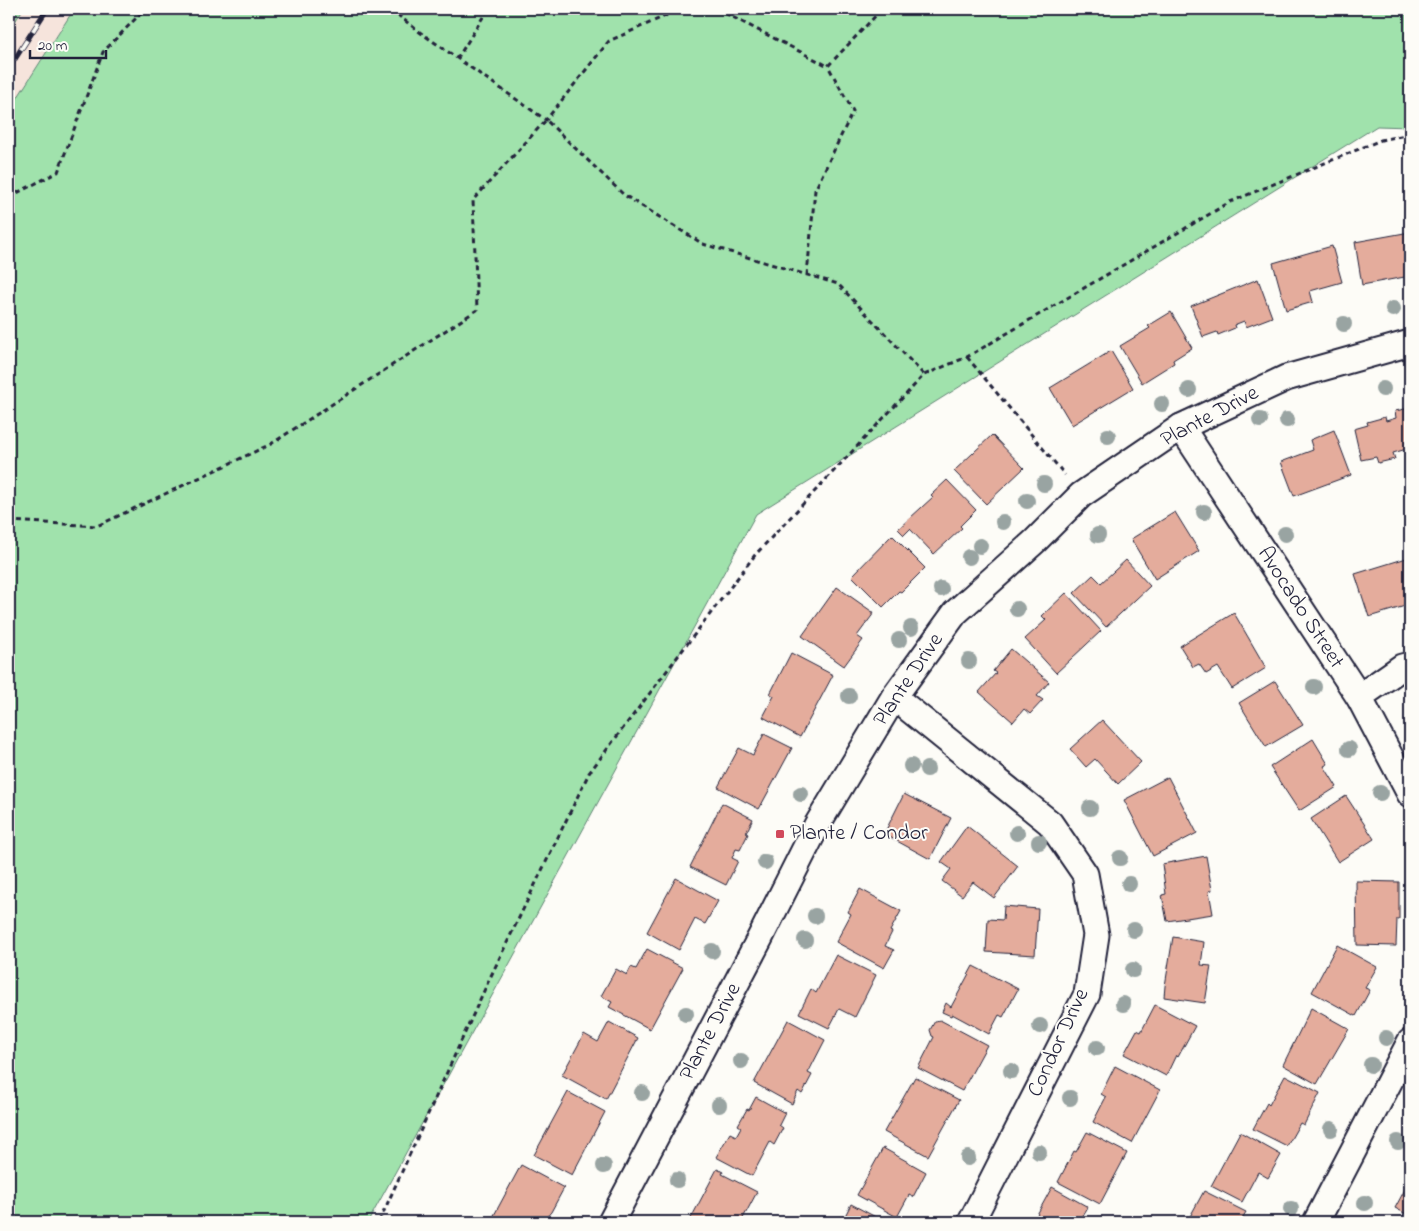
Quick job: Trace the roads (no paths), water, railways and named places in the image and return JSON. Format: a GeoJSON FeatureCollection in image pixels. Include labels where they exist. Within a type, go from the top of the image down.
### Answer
{"type":"FeatureCollection","features":[{"type":"Feature","properties":{"kind":"street","name":"Plante Drive"},"geometry":{"type":"LineString","coordinates":[[611,1222],[817,825],[894,697],[955,613],[1035,541],[1082,495],[1181,427],[1286,378],[1410,343]]}},
{"type":"Feature","properties":{"kind":"street","name":"Avocado Street"},"geometry":{"type":"LineString","coordinates":[[1181,427],[1359,697],[1410,794]]}},
{"type":"Feature","properties":{"kind":"street"},"geometry":{"type":"LineString","coordinates":[[1359,697],[1402,667],[1410,665]]}},
{"type":"Feature","properties":{"kind":"street","name":"Condor Drive"},"geometry":{"type":"LineString","coordinates":[[894,697],[1050,824],[1085,874],[1096,935],[1087,994],[971,1222]]}},
{"type":"Feature","properties":{"kind":"street"},"geometry":{"type":"LineString","coordinates":[[1316,1222],[1410,1042]]}},
{"type":"Feature","properties":{"kind":"railway"},"geometry":{"type":"LineString","coordinates":[[9,68],[47,9]]}},
{"type":"Feature","properties":{"kind":"place","name":"Plante / Condor"},"geometry":{"type":"Point","coordinates":[780,834]}}]}
